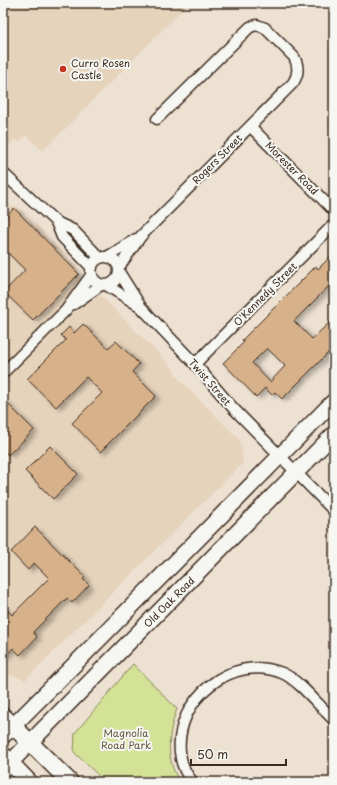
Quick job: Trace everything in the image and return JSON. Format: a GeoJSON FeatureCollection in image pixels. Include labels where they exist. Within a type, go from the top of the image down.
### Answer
{"type":"FeatureCollection","features":[{"type":"Feature","properties":{"kind":"main road"},"geometry":{"type":"LineString","coordinates":[[70,782],[30,742],[6,726],[91,648],[334,401]]}},
{"type":"Feature","properties":{"kind":"main road","name":"Old Oak Road"},"geometry":{"type":"LineString","coordinates":[[5,762],[30,742],[334,434]]}},
{"type":"Feature","properties":{"kind":"main road"},"geometry":{"type":"LineString","coordinates":[[5,762],[30,782]]}},
{"type":"Feature","properties":{"kind":"street","name":"Rogers Street"},"geometry":{"type":"LineString","coordinates":[[119,270],[141,236],[293,83],[298,73],[297,62],[294,57],[265,28],[261,26],[253,26],[247,29],[157,119]]}},
{"type":"Feature","properties":{"kind":"street","name":"Morester Road"},"geometry":{"type":"LineString","coordinates":[[250,126],[334,211]]}},
{"type":"Feature","properties":{"kind":"street"},"geometry":{"type":"LineString","coordinates":[[3,173],[56,222],[73,230],[103,258],[114,261],[119,270],[116,280],[104,285],[66,310]]}},
{"type":"Feature","properties":{"kind":"street"},"geometry":{"type":"LineString","coordinates":[[56,222],[62,237],[92,271],[95,281],[104,285]]}},
{"type":"Feature","properties":{"kind":"street","name":"O'Kennedy Street"},"geometry":{"type":"LineString","coordinates":[[195,364],[334,224]]}},
{"type":"Feature","properties":{"kind":"street","name":"Rogers Street"},"geometry":{"type":"LineString","coordinates":[[103,258],[141,236]]}},
{"type":"Feature","properties":{"kind":"street"},"geometry":{"type":"LineString","coordinates":[[3,373],[66,310],[92,271],[94,262],[103,258]]}},
{"type":"Feature","properties":{"kind":"street","name":"Twist Street"},"geometry":{"type":"LineString","coordinates":[[119,270],[141,307],[195,364],[232,408],[334,511]]}},
{"type":"Feature","properties":{"kind":"street","name":"Twist Street"},"geometry":{"type":"LineString","coordinates":[[104,285],[141,307]]}},
{"type":"Feature","properties":{"kind":"street"},"geometry":{"type":"LineString","coordinates":[[193,782],[189,778],[184,768],[181,757],[180,734],[183,723],[187,713],[200,694],[208,686],[227,674],[249,668],[260,668],[282,673],[292,678],[334,720]]}},
{"type":"Feature","properties":{"kind":"shaded area","name":"Curro Rosen Castle"},"geometry":{"type":"Polygon","coordinates":[[[3,3],[189,3],[43,151],[26,135],[19,142],[15,139],[4,150],[3,149],[3,3]]]}},
{"type":"Feature","properties":{"kind":"shaded area"},"geometry":{"type":"Polygon","coordinates":[[[3,197],[14,208],[17,206],[78,268],[79,274],[171,366],[180,380],[238,438],[242,448],[243,463],[24,681],[22,678],[3,675],[3,197]]]}},
{"type":"Feature","properties":{"kind":"green space","name":"Magnolia Road Park"},"geometry":{"type":"Polygon","coordinates":[[[133,664],[177,709],[170,736],[170,755],[172,765],[180,782],[105,782],[74,752],[75,733],[133,664]]]}},
{"type":"Feature","properties":{"kind":"building"},"geometry":{"type":"Polygon","coordinates":[[[14,208],[79,274],[33,320],[4,292],[25,270],[3,248],[3,220],[14,208]]]}},
{"type":"Feature","properties":{"kind":"building"},"geometry":{"type":"Polygon","coordinates":[[[334,253],[334,281],[294,321],[312,339],[334,318],[334,347],[282,399],[275,392],[272,395],[265,388],[256,397],[223,363],[244,342],[242,340],[316,266],[318,269],[334,253]],[[267,348],[252,363],[270,382],[285,366],[267,348]]]}},
{"type":"Feature","properties":{"kind":"building"},"geometry":{"type":"Polygon","coordinates":[[[83,324],[108,348],[116,341],[139,364],[132,372],[156,396],[100,452],[72,423],[102,393],[86,377],[56,407],[27,379],[66,340],[61,335],[69,327],[74,333],[83,324]]]}},
{"type":"Feature","properties":{"kind":"building"},"geometry":{"type":"Polygon","coordinates":[[[3,399],[34,430],[8,455],[3,449],[3,399]]]}},
{"type":"Feature","properties":{"kind":"building"},"geometry":{"type":"Polygon","coordinates":[[[50,446],[78,474],[53,499],[25,471],[50,446]]]}},
{"type":"Feature","properties":{"kind":"building"},"geometry":{"type":"Polygon","coordinates":[[[35,527],[85,577],[83,579],[89,585],[72,603],[67,598],[33,632],[37,637],[20,655],[13,648],[3,659],[3,606],[12,615],[49,578],[34,563],[28,570],[11,552],[35,527]]]}},
{"type":"Feature","properties":{"kind":"place","name":"Curro Rosen Castle"},"geometry":{"type":"Point","coordinates":[63,69]}}]}
